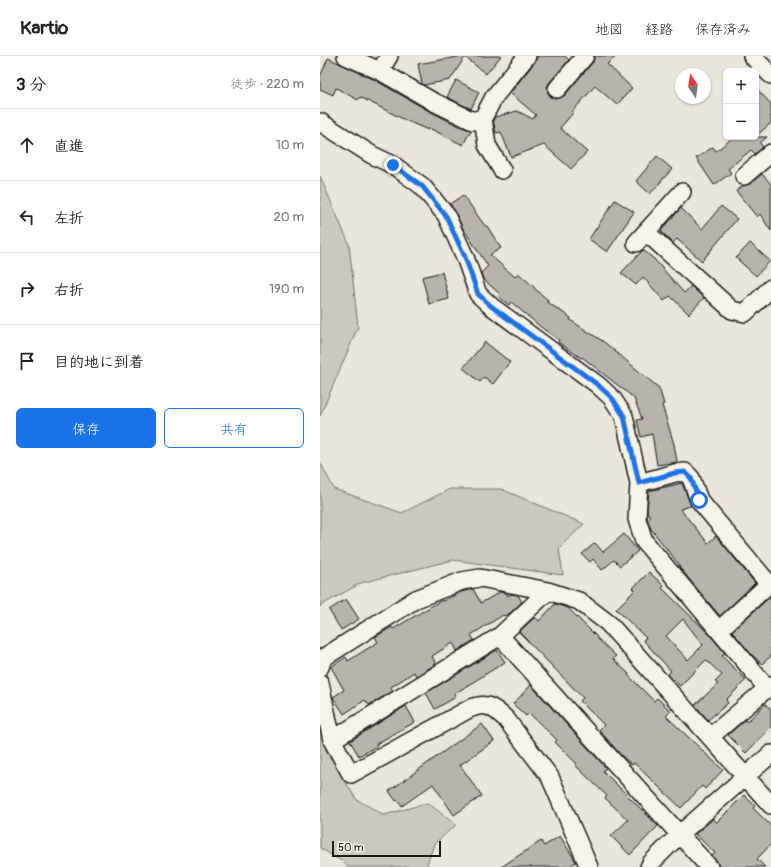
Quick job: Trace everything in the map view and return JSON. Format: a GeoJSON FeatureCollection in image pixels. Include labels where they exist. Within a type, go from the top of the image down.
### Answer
{"type":"FeatureCollection","features":[{"type":"Feature","properties":{"kind":"street"},"geometry":{"type":"LineString","coordinates":[[346,56],[380,71],[432,101],[473,120],[483,118]]}},
{"type":"Feature","properties":{"kind":"street"},"geometry":{"type":"LineString","coordinates":[[380,71],[389,56]]}},
{"type":"Feature","properties":{"kind":"street"},"geometry":{"type":"LineString","coordinates":[[502,170],[487,145],[483,118],[494,97],[527,56]]}},
{"type":"Feature","properties":{"kind":"street"},"geometry":{"type":"LineString","coordinates":[[557,89],[585,56]]}},
{"type":"Feature","properties":{"kind":"street"},"geometry":{"type":"LineString","coordinates":[[752,56],[771,75]]}},
{"type":"Feature","properties":{"kind":"street"},"geometry":{"type":"LineString","coordinates":[[320,122],[372,155]]}},
{"type":"Feature","properties":{"kind":"street"},"geometry":{"type":"LineString","coordinates":[[320,132],[393,165],[422,186],[446,216],[465,257],[478,294],[491,306],[598,385],[612,398],[624,416],[639,483],[637,519],[644,541],[719,630],[769,686],[710,737]]}},
{"type":"Feature","properties":{"kind":"street"},"geometry":{"type":"LineString","coordinates":[[744,176],[771,152]]}},
{"type":"Feature","properties":{"kind":"street"},"geometry":{"type":"LineString","coordinates":[[682,192],[641,237],[732,310],[745,313],[771,288]]}},
{"type":"Feature","properties":{"kind":"street"},"geometry":{"type":"LineString","coordinates":[[639,483],[675,473],[685,472],[691,478],[699,500],[769,584],[719,630]]}},
{"type":"Feature","properties":{"kind":"street"},"geometry":{"type":"LineString","coordinates":[[320,667],[323,658],[416,600],[462,581],[480,578],[548,591],[579,601],[608,623],[771,805]]}},
{"type":"Feature","properties":{"kind":"street"},"geometry":{"type":"LineString","coordinates":[[332,740],[500,636],[548,591]]}},
{"type":"Feature","properties":{"kind":"street"},"geometry":{"type":"LineString","coordinates":[[500,636],[709,867]]}},
{"type":"Feature","properties":{"kind":"street"},"geometry":{"type":"LineString","coordinates":[[320,683],[332,740],[351,774],[478,705],[488,706],[498,711],[506,719],[550,777],[589,867]]}},
{"type":"Feature","properties":{"kind":"street"},"geometry":{"type":"LineString","coordinates":[[648,867],[680,834],[771,754]]}},
{"type":"Feature","properties":{"kind":"shaded area"},"geometry":{"type":"Polygon","coordinates":[[[320,176],[349,244],[358,327],[320,416],[320,176]]]}},
{"type":"Feature","properties":{"kind":"shaded area"},"geometry":{"type":"Polygon","coordinates":[[[320,462],[334,489],[402,513],[450,489],[501,489],[584,524],[559,548],[563,575],[453,560],[361,583],[320,606],[320,462]]]}},
{"type":"Feature","properties":{"kind":"shaded area"},"geometry":{"type":"Polygon","coordinates":[[[320,720],[326,750],[356,799],[384,815],[428,803],[456,825],[434,844],[426,867],[347,867],[345,863],[320,848],[320,720]]]}},
{"type":"Feature","properties":{"kind":"building"},"geometry":{"type":"Polygon","coordinates":[[[463,56],[501,56],[486,74],[465,57],[450,80],[424,85],[422,84],[418,64],[463,56]]]}},
{"type":"Feature","properties":{"kind":"building"},"geometry":{"type":"Polygon","coordinates":[[[538,56],[565,56],[569,60],[547,87],[548,93],[555,99],[565,95],[593,62],[595,56],[617,56],[607,64],[632,88],[617,105],[595,86],[572,112],[573,113],[560,128],[587,152],[571,169],[544,145],[511,157],[501,132],[496,133],[493,120],[495,117],[517,111],[533,119],[536,115],[510,93],[535,62],[538,56]]]}},
{"type":"Feature","properties":{"kind":"building"},"geometry":{"type":"Polygon","coordinates":[[[328,58],[375,80],[427,110],[461,127],[471,130],[463,145],[429,128],[428,130],[407,121],[360,97],[358,100],[336,88],[333,95],[320,89],[320,77],[328,58]]]}},
{"type":"Feature","properties":{"kind":"building"},"geometry":{"type":"Polygon","coordinates":[[[456,80],[479,92],[471,109],[447,97],[456,80]]]}},
{"type":"Feature","properties":{"kind":"building"},"geometry":{"type":"Polygon","coordinates":[[[759,91],[771,104],[771,123],[759,133],[759,91]]]}},
{"type":"Feature","properties":{"kind":"building"},"geometry":{"type":"Polygon","coordinates":[[[759,137],[767,137],[760,143],[763,147],[755,154],[751,150],[728,169],[731,173],[714,185],[696,158],[713,147],[716,151],[730,140],[759,140],[759,137]]]}},
{"type":"Feature","properties":{"kind":"building"},"geometry":{"type":"Polygon","coordinates":[[[657,156],[672,169],[650,194],[636,181],[657,156]]]}},
{"type":"Feature","properties":{"kind":"building"},"geometry":{"type":"Polygon","coordinates":[[[762,174],[771,184],[771,231],[760,214],[757,217],[736,191],[743,186],[750,184],[762,174]]]}},
{"type":"Feature","properties":{"kind":"building"},"geometry":{"type":"Polygon","coordinates":[[[463,195],[485,226],[487,226],[501,248],[490,255],[515,277],[518,273],[548,300],[547,302],[571,318],[570,320],[604,342],[659,388],[664,404],[662,405],[674,444],[677,462],[657,465],[652,434],[641,437],[637,420],[642,419],[634,398],[582,357],[581,358],[558,342],[559,340],[511,302],[509,305],[498,296],[500,294],[483,279],[481,273],[488,266],[462,227],[450,204],[463,195]]]}},
{"type":"Feature","properties":{"kind":"building"},"geometry":{"type":"Polygon","coordinates":[[[615,200],[634,212],[607,252],[589,239],[615,200]]]}},
{"type":"Feature","properties":{"kind":"building"},"geometry":{"type":"Polygon","coordinates":[[[721,206],[737,219],[702,261],[677,239],[673,243],[661,231],[681,208],[702,229],[721,206]]]}},
{"type":"Feature","properties":{"kind":"building"},"geometry":{"type":"Polygon","coordinates":[[[750,243],[770,261],[756,276],[736,258],[750,243]]]}},
{"type":"Feature","properties":{"kind":"building"},"geometry":{"type":"Polygon","coordinates":[[[643,250],[654,259],[684,293],[691,286],[704,298],[689,314],[670,296],[664,301],[643,277],[636,285],[621,273],[643,250]]]}},
{"type":"Feature","properties":{"kind":"building"},"geometry":{"type":"Polygon","coordinates":[[[442,272],[449,299],[429,304],[422,277],[442,272]]]}},
{"type":"Feature","properties":{"kind":"building"},"geometry":{"type":"Polygon","coordinates":[[[485,342],[510,362],[493,384],[484,377],[480,382],[463,368],[485,342]]]}},
{"type":"Feature","properties":{"kind":"building"},"geometry":{"type":"Polygon","coordinates":[[[682,483],[691,506],[680,509],[708,543],[716,536],[755,583],[720,616],[679,567],[680,566],[651,529],[647,518],[650,517],[647,511],[649,491],[682,483]]]}},
{"type":"Feature","properties":{"kind":"building"},"geometry":{"type":"Polygon","coordinates":[[[624,534],[638,551],[620,566],[614,560],[602,570],[593,559],[590,562],[582,554],[595,543],[603,552],[624,534]]]}},
{"type":"Feature","properties":{"kind":"building"},"geometry":{"type":"Polygon","coordinates":[[[649,572],[664,586],[662,588],[709,634],[725,653],[722,656],[746,680],[726,700],[728,703],[708,720],[695,705],[718,684],[715,682],[722,675],[706,660],[680,686],[668,674],[671,671],[643,640],[646,638],[616,609],[635,590],[633,588],[649,572]],[[683,619],[666,636],[688,660],[703,645],[683,619]]]}},
{"type":"Feature","properties":{"kind":"building"},"geometry":{"type":"Polygon","coordinates":[[[473,589],[481,603],[500,592],[507,593],[508,596],[511,594],[518,595],[522,602],[510,613],[504,616],[503,615],[471,635],[474,640],[457,651],[453,643],[432,656],[436,664],[416,676],[414,672],[391,687],[393,691],[369,705],[365,700],[344,714],[333,697],[344,690],[331,667],[346,657],[348,661],[378,642],[375,637],[392,627],[393,629],[442,600],[443,601],[461,592],[473,589]]]}},
{"type":"Feature","properties":{"kind":"building"},"geometry":{"type":"Polygon","coordinates":[[[771,596],[771,656],[762,664],[750,653],[732,631],[771,596]]]}},
{"type":"Feature","properties":{"kind":"building"},"geometry":{"type":"Polygon","coordinates":[[[346,599],[359,619],[341,630],[329,610],[346,599]]]}},
{"type":"Feature","properties":{"kind":"building"},"geometry":{"type":"Polygon","coordinates":[[[555,604],[568,608],[616,656],[613,659],[654,701],[657,698],[671,711],[666,716],[723,770],[705,789],[702,786],[681,808],[634,763],[632,765],[620,754],[599,730],[604,725],[580,701],[583,698],[519,632],[535,617],[539,621],[555,604]]]}},
{"type":"Feature","properties":{"kind":"building"},"geometry":{"type":"Polygon","coordinates":[[[497,650],[505,662],[454,694],[456,697],[435,709],[426,693],[497,650]]]}},
{"type":"Feature","properties":{"kind":"building"},"geometry":{"type":"Polygon","coordinates":[[[531,685],[606,768],[603,771],[658,826],[630,855],[611,836],[628,820],[605,798],[607,796],[575,765],[577,764],[555,742],[557,740],[529,713],[526,716],[513,704],[531,685]]]}},
{"type":"Feature","properties":{"kind":"building"},"geometry":{"type":"Polygon","coordinates":[[[765,704],[771,709],[771,727],[746,753],[728,735],[745,720],[747,722],[765,704]]]}},
{"type":"Feature","properties":{"kind":"building"},"geometry":{"type":"Polygon","coordinates":[[[406,706],[415,722],[376,744],[377,746],[359,756],[350,741],[406,706]]]}},
{"type":"Feature","properties":{"kind":"building"},"geometry":{"type":"Polygon","coordinates":[[[482,724],[494,741],[460,765],[482,796],[454,815],[433,784],[402,806],[398,800],[396,801],[389,791],[482,724]]]}},
{"type":"Feature","properties":{"kind":"building"},"geometry":{"type":"Polygon","coordinates":[[[744,795],[755,806],[753,808],[771,826],[771,844],[757,859],[765,867],[719,867],[717,861],[712,856],[715,853],[695,834],[713,819],[717,822],[744,795]]]}},
{"type":"Feature","properties":{"kind":"building"},"geometry":{"type":"Polygon","coordinates":[[[560,836],[576,862],[568,867],[501,867],[541,841],[544,846],[560,836]]]}},
{"type":"Feature","properties":{"kind":"route"},"geometry":{"type":"LineString","coordinates":[[393,165],[422,186],[446,216],[465,257],[478,294],[491,306],[598,385],[612,398],[624,416],[639,483],[675,473],[685,472],[691,478],[699,500]]}}]}
